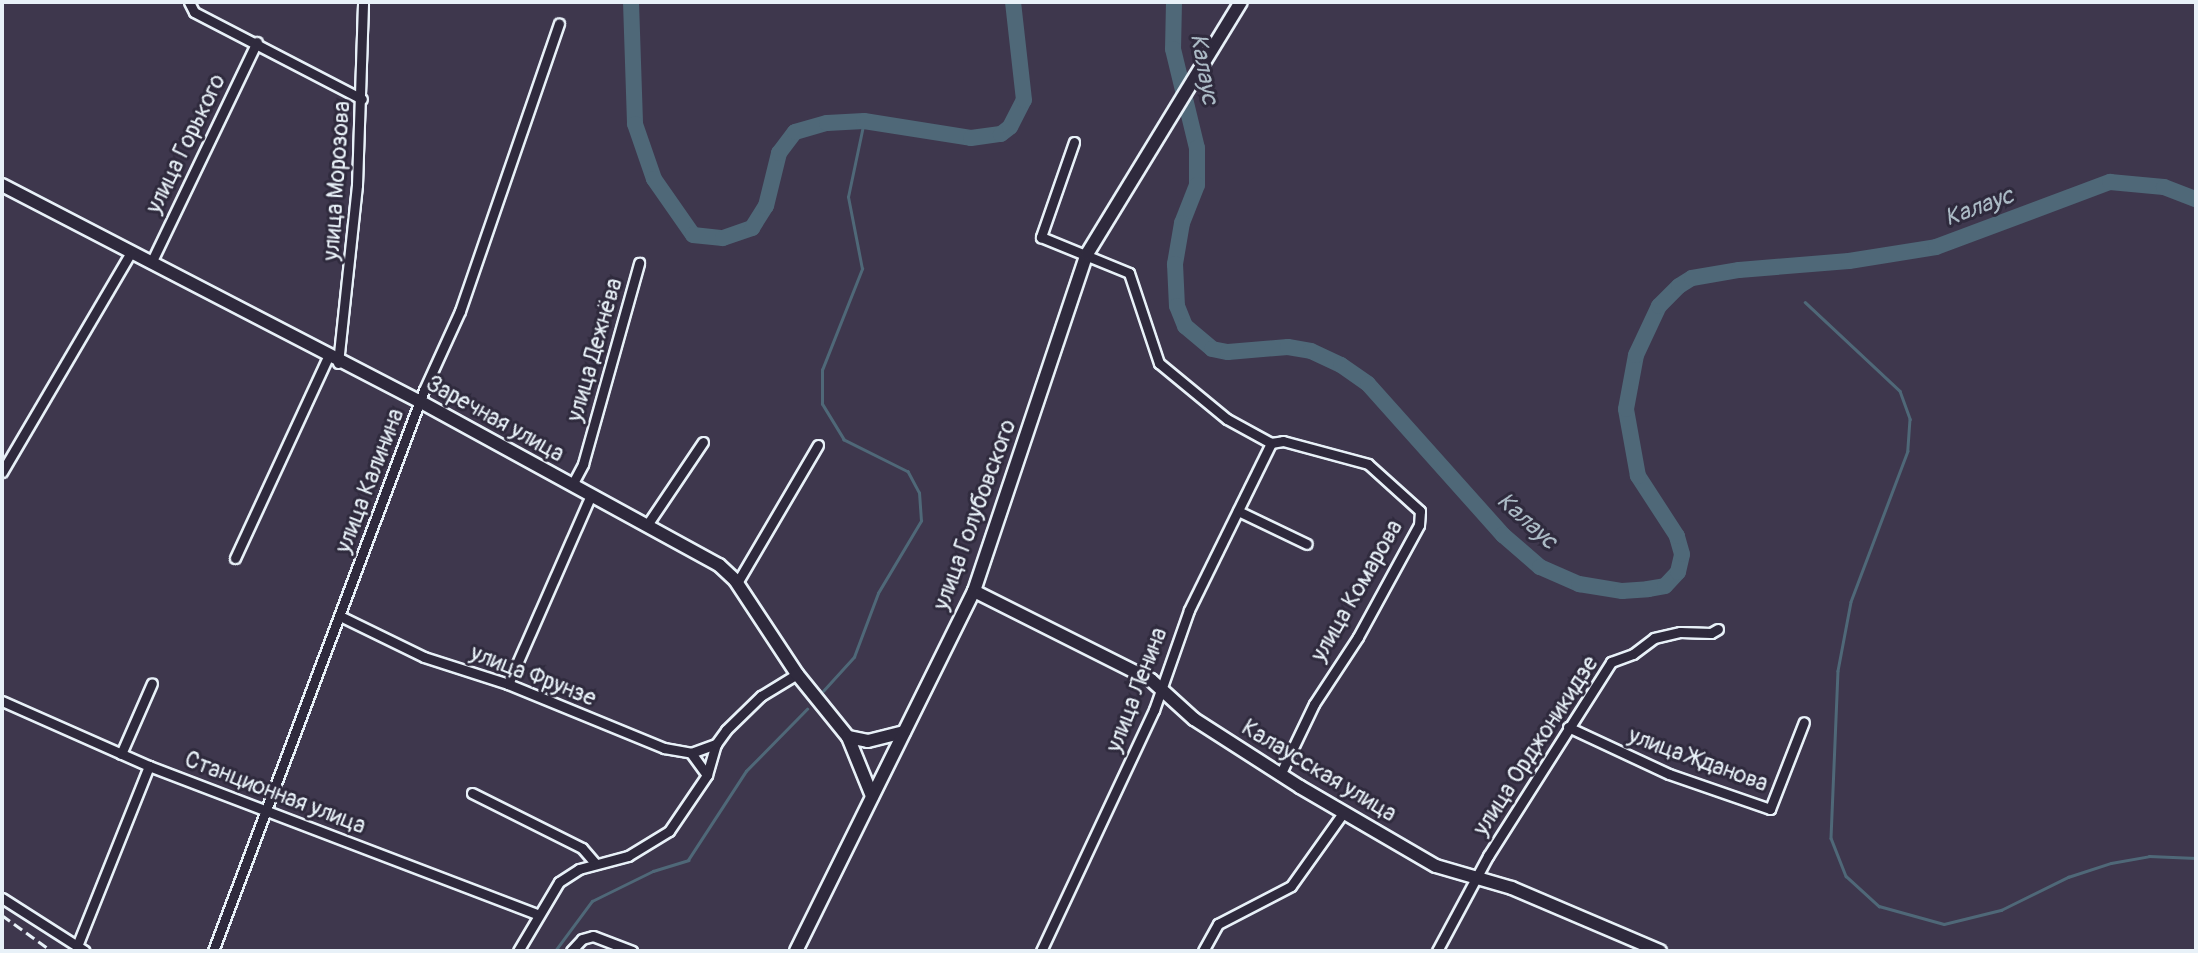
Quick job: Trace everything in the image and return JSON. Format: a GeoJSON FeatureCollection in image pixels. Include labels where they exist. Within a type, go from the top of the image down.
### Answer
{"type":"FeatureCollection","features":[{"type":"Feature","properties":{"kind":"street","name":"улица Морозова"},"geometry":{"type":"LineString","coordinates":[[235,558],[333,360],[349,287],[362,99],[363,2]]}},
{"type":"Feature","properties":{"kind":"street","name":"улица Голубовского"},"geometry":{"type":"LineString","coordinates":[[796,951],[974,591],[1087,254],[1241,2]]}},
{"type":"Feature","properties":{"kind":"street"},"geometry":{"type":"LineString","coordinates":[[188,5],[362,99]]}},
{"type":"Feature","properties":{"kind":"street","name":"улица Калинина"},"geometry":{"type":"LineString","coordinates":[[214,951],[421,402],[460,311],[559,24]]}},
{"type":"Feature","properties":{"kind":"street","name":"улица Горького"},"geometry":{"type":"LineString","coordinates":[[151,263],[257,42]]}},
{"type":"Feature","properties":{"kind":"street","name":"улица Комарова"},"geometry":{"type":"LineString","coordinates":[[1074,142],[1041,237],[1129,273],[1159,363],[1227,419],[1271,443],[1283,441],[1368,464],[1415,503],[1420,518],[1358,637],[1314,704],[1280,775]]}},
{"type":"Feature","properties":{"kind":"street","name":"Заречная улица"},"geometry":{"type":"LineString","coordinates":[[2,185],[333,360],[421,402],[719,565],[737,583],[797,674],[848,737],[872,796]]}},
{"type":"Feature","properties":{"kind":"street"},"geometry":{"type":"LineString","coordinates":[[2,472],[131,251]]}},
{"type":"Feature","properties":{"kind":"street","name":"улица Дежнёва"},"geometry":{"type":"LineString","coordinates":[[572,485],[583,464],[639,263]]}},
{"type":"Feature","properties":{"kind":"street"},"geometry":{"type":"LineString","coordinates":[[647,525],[703,442]]}},
{"type":"Feature","properties":{"kind":"street","name":"улица Ленина"},"geometry":{"type":"LineString","coordinates":[[1041,951],[1161,690],[1180,631],[1271,443]]}},
{"type":"Feature","properties":{"kind":"street"},"geometry":{"type":"LineString","coordinates":[[737,583],[818,445]]}},
{"type":"Feature","properties":{"kind":"street"},"geometry":{"type":"LineString","coordinates":[[508,684],[591,495]]}},
{"type":"Feature","properties":{"kind":"street"},"geometry":{"type":"LineString","coordinates":[[1238,511],[1307,544]]}},
{"type":"Feature","properties":{"kind":"street","name":"Калаусская улица"},"geometry":{"type":"LineString","coordinates":[[974,591],[1140,674],[1194,719],[1280,775],[1436,866],[1512,888],[1660,951]]}},
{"type":"Feature","properties":{"kind":"street","name":"улица Фрунзе"},"geometry":{"type":"LineString","coordinates":[[340,616],[424,657],[508,684],[664,748],[691,753]]}},
{"type":"Feature","properties":{"kind":"street","name":"улица Орджоникидзе"},"geometry":{"type":"LineString","coordinates":[[1437,951],[1476,878],[1568,727],[1618,658],[1633,654],[1667,634],[1711,633],[1718,629]]}},
{"type":"Feature","properties":{"kind":"street"},"geometry":{"type":"LineString","coordinates":[[518,951],[537,914],[559,882],[596,864],[628,856],[669,831],[707,775],[716,744],[761,696],[797,674]]}},
{"type":"Feature","properties":{"kind":"street"},"geometry":{"type":"LineString","coordinates":[[121,754],[152,683]]}},
{"type":"Feature","properties":{"kind":"street","name":"Станционная улица"},"geometry":{"type":"LineString","coordinates":[[2,701],[149,766],[537,914]]}},
{"type":"Feature","properties":{"kind":"street","name":"улица Жданова"},"geometry":{"type":"LineString","coordinates":[[1568,727],[1669,774],[1770,809],[1804,722]]}},
{"type":"Feature","properties":{"kind":"street"},"geometry":{"type":"LineString","coordinates":[[848,737],[868,741],[904,732]]}},
{"type":"Feature","properties":{"kind":"street"},"geometry":{"type":"LineString","coordinates":[[707,775],[691,753],[716,744]]}},
{"type":"Feature","properties":{"kind":"street"},"geometry":{"type":"LineString","coordinates":[[2,898],[81,949],[149,766]]}},
{"type":"Feature","properties":{"kind":"street"},"geometry":{"type":"LineString","coordinates":[[472,793],[582,848],[596,864]]}},
{"type":"Feature","properties":{"kind":"street"},"geometry":{"type":"LineString","coordinates":[[1203,951],[1218,923],[1292,886],[1343,813]]}},
{"type":"Feature","properties":{"kind":"street"},"geometry":{"type":"LineString","coordinates":[[571,951],[582,939],[593,936],[632,951]]}},
{"type":"Feature","properties":{"kind":"waterway","name":"Калаус"},"geometry":{"type":"LineString","coordinates":[[631,2],[635,124],[654,179],[693,235],[723,238],[752,228],[766,206],[779,153],[795,132],[827,123],[864,121],[971,138],[1001,134],[1010,127],[1024,100],[1013,2]]}},
{"type":"Feature","properties":{"kind":"waterway","name":"Калаус"},"geometry":{"type":"LineString","coordinates":[[1174,2],[1173,49],[1197,148],[1197,185],[1182,223],[1175,264],[1177,306],[1185,326],[1212,349],[1228,352],[1288,347],[1311,351],[1341,365],[1368,384],[1503,535],[1540,567],[1579,584],[1622,591],[1648,589],[1665,586],[1678,572],[1682,554],[1677,536],[1638,476],[1626,409],[1636,355],[1659,306],[1679,286],[1692,278],[1739,270],[1849,261],[1936,247],[2110,182],[2164,187],[2196,199]]}},
{"type":"Feature","properties":{"kind":"waterway"},"geometry":{"type":"LineString","coordinates":[[823,691],[854,657],[878,593],[921,521],[919,493],[908,472],[844,440],[822,404],[822,370],[862,269],[848,197],[864,121]]}},
{"type":"Feature","properties":{"kind":"waterway"},"geometry":{"type":"LineString","coordinates":[[1805,302],[1900,391],[1910,419],[1908,451],[1851,602],[1838,671],[1831,838],[1846,876],[1879,906],[1944,924],[2001,910],[2068,877],[2111,863],[2149,856],[2196,858]]}},
{"type":"Feature","properties":{"kind":"waterway"},"geometry":{"type":"LineString","coordinates":[[555,951],[592,901],[653,871],[688,860],[746,771],[807,709]]}},
{"type":"Feature","properties":{"kind":"railway"},"geometry":{"type":"LineString","coordinates":[[2,915],[52,951]]}}]}
